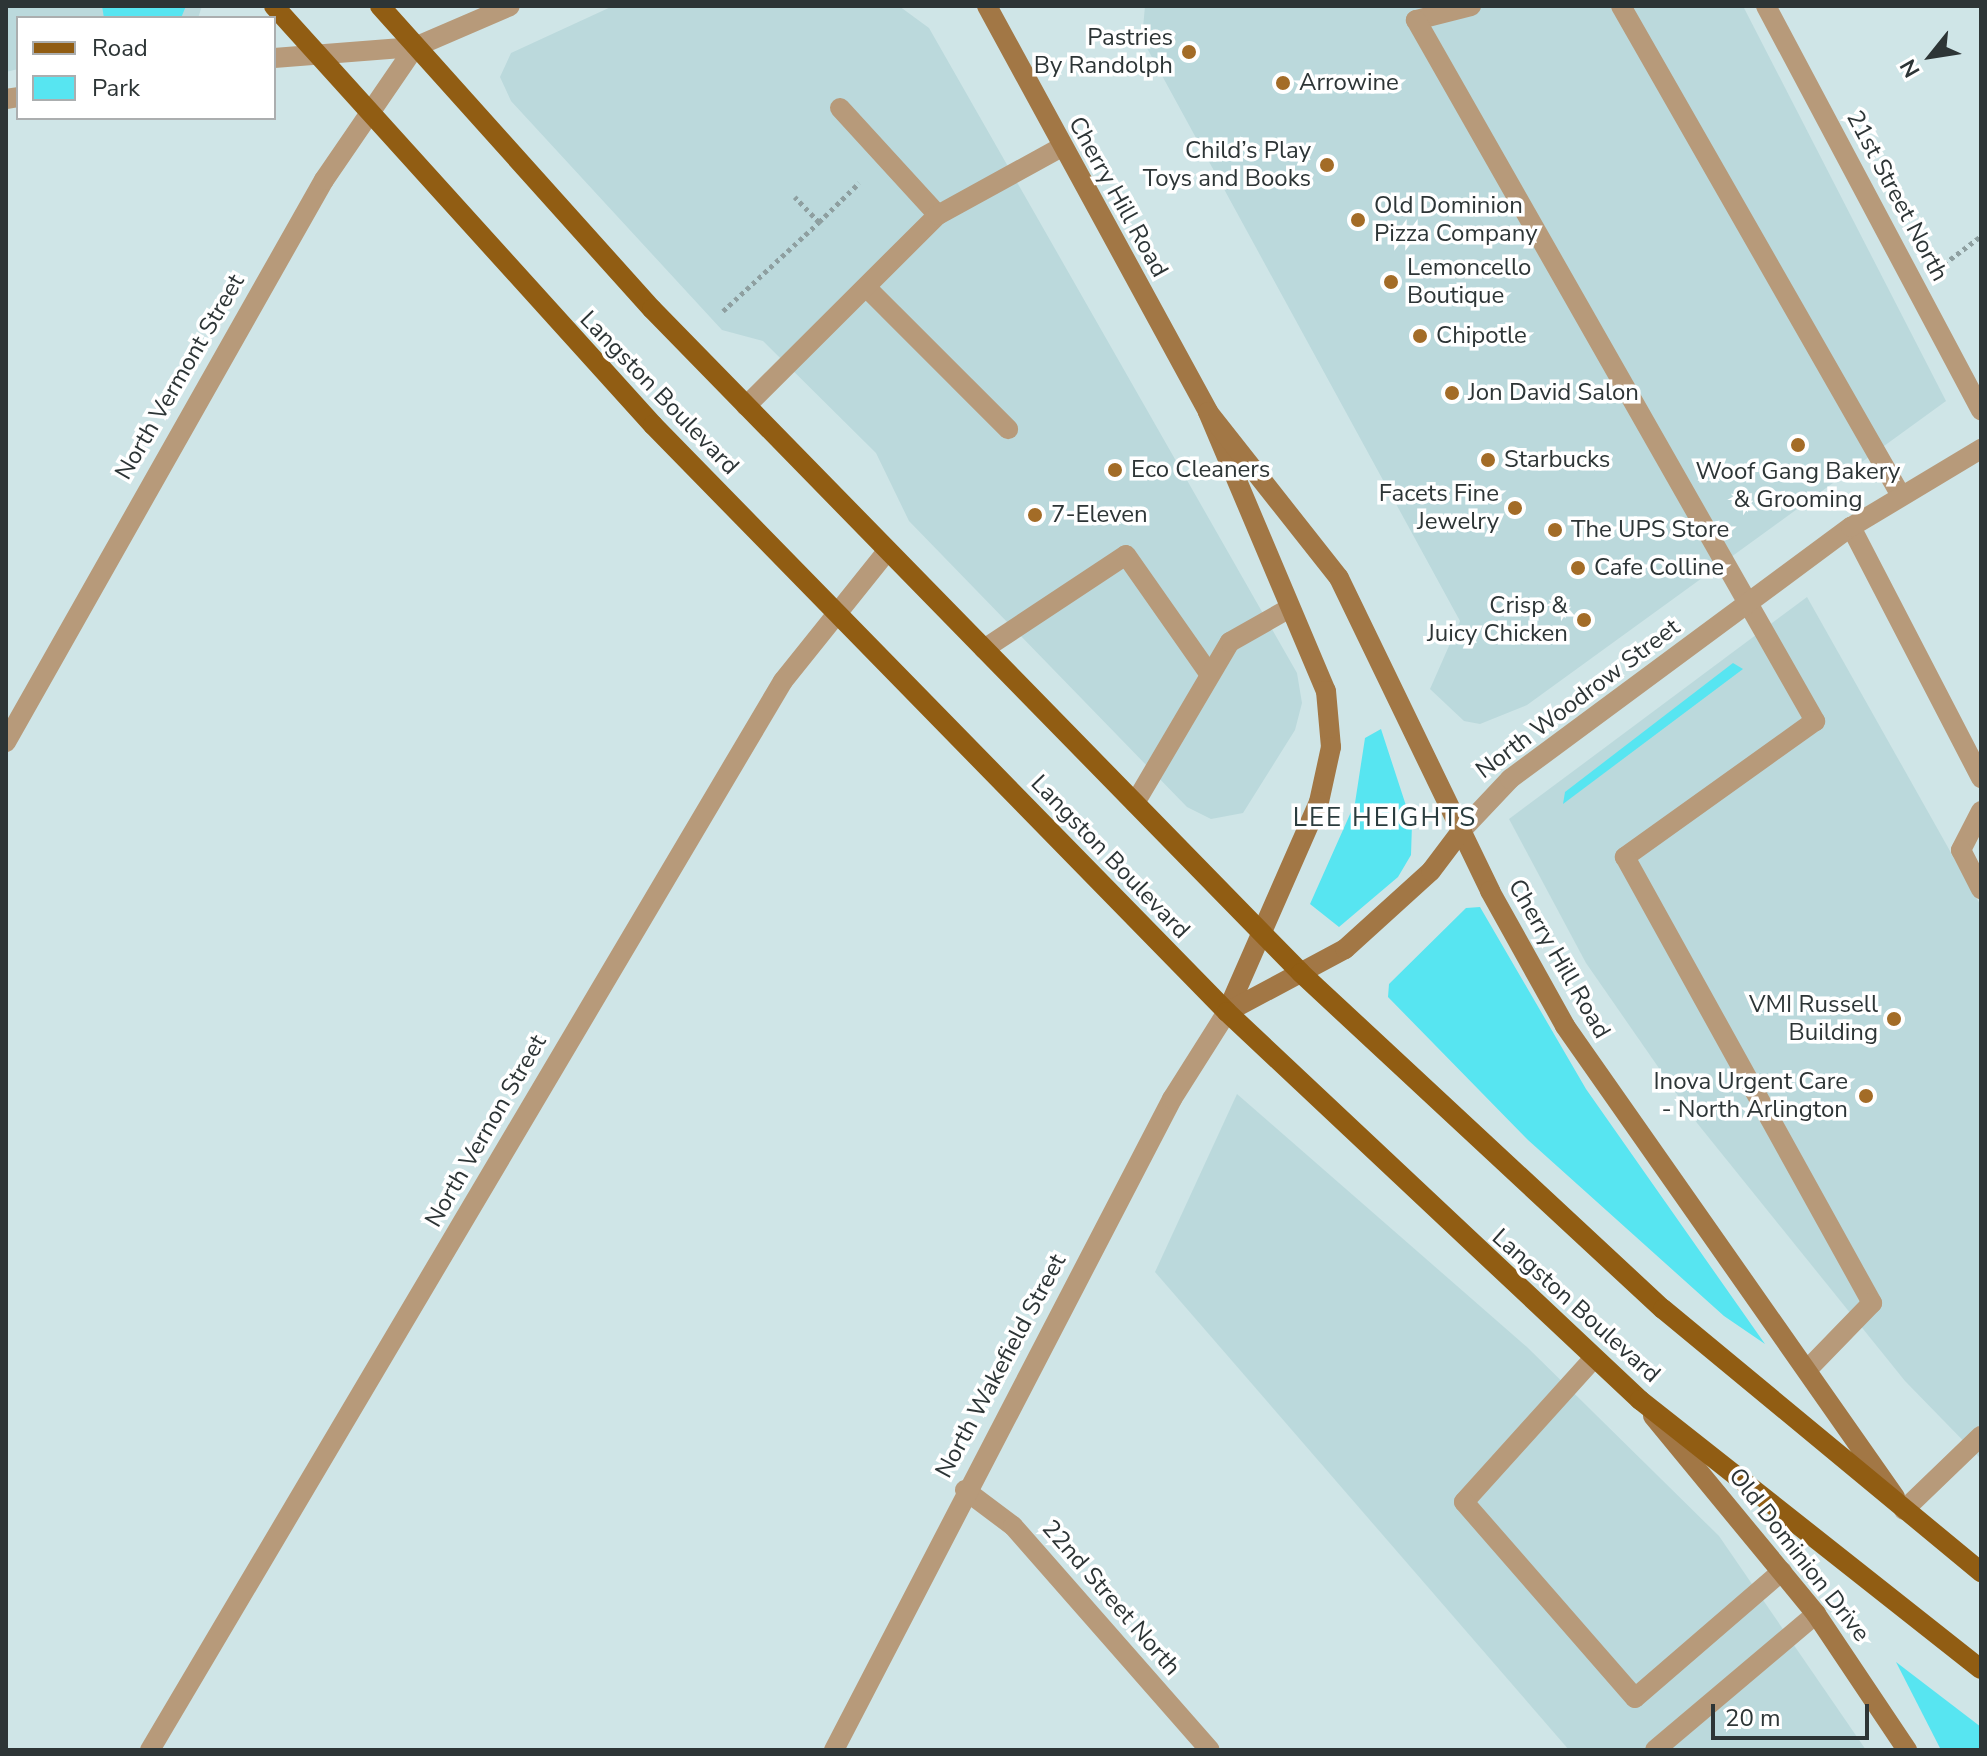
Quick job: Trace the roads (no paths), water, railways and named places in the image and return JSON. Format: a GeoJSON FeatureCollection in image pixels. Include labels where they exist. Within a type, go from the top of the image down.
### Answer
{"type":"FeatureCollection","features":[{"type":"Feature","properties":{"kind":"main road","name":"Langston Boulevard"},"geometry":{"type":"LineString","coordinates":[[274,6],[367,116],[832,612],[1227,1012],[1640,1400],[1981,1669]]}},
{"type":"Feature","properties":{"kind":"main road"},"geometry":{"type":"LineString","coordinates":[[380,6],[746,406],[1259,932],[1663,1309],[1981,1572]]}},
{"type":"Feature","properties":{"kind":"street"},"geometry":{"type":"LineString","coordinates":[[276,58],[415,47],[510,6]]}},
{"type":"Feature","properties":{"kind":"street","name":"Cherry Hill Road"},"geometry":{"type":"LineString","coordinates":[[987,6],[1060,148],[1208,412],[1288,609],[1326,691],[1331,747],[1310,827],[1259,932],[1227,1012]]}},
{"type":"Feature","properties":{"kind":"street"},"geometry":{"type":"LineString","coordinates":[[1471,6],[1412,13],[1815,721],[1625,857],[1872,1303],[1808,1369]]}},
{"type":"Feature","properties":{"kind":"street"},"geometry":{"type":"LineString","coordinates":[[1621,6],[1900,494]]}},
{"type":"Feature","properties":{"kind":"street","name":"21st Street North"},"geometry":{"type":"LineString","coordinates":[[1766,6],[1981,410]]}},
{"type":"Feature","properties":{"kind":"street","name":"North Vermont Street"},"geometry":{"type":"LineString","coordinates":[[6,742],[367,116],[415,47]]}},
{"type":"Feature","properties":{"kind":"street"},"geometry":{"type":"LineString","coordinates":[[840,108],[938,215]]}},
{"type":"Feature","properties":{"kind":"street"},"geometry":{"type":"LineString","coordinates":[[746,406],[938,215],[1060,148]]}},
{"type":"Feature","properties":{"kind":"street"},"geometry":{"type":"LineString","coordinates":[[866,287],[1008,429]]}},
{"type":"Feature","properties":{"kind":"street","name":"Cherry Hill Road"},"geometry":{"type":"LineString","coordinates":[[1208,412],[1339,578],[1462,830],[1572,1038],[1808,1369],[1904,1510]]}},
{"type":"Feature","properties":{"kind":"street","name":"North Woodrow Street"},"geometry":{"type":"LineString","coordinates":[[1227,1012],[1345,949],[1431,871],[1462,830],[1510,779],[1851,527],[1900,494],[1981,449]]}},
{"type":"Feature","properties":{"kind":"street"},"geometry":{"type":"LineString","coordinates":[[1851,527],[1981,778]]}},
{"type":"Feature","properties":{"kind":"street","name":"North Vernon Street"},"geometry":{"type":"LineString","coordinates":[[150,1750],[783,681],[832,612],[887,551]]}},
{"type":"Feature","properties":{"kind":"street"},"geometry":{"type":"LineString","coordinates":[[984,649],[1126,555],[1210,675]]}},
{"type":"Feature","properties":{"kind":"street"},"geometry":{"type":"LineString","coordinates":[[1135,803],[1230,642],[1288,609]]}},
{"type":"Feature","properties":{"kind":"street"},"geometry":{"type":"LineString","coordinates":[[1981,811],[1961,850],[1981,889]]}},
{"type":"Feature","properties":{"kind":"street","name":"North Wakefield Street"},"geometry":{"type":"LineString","coordinates":[[834,1750],[965,1490],[1172,1099],[1227,1012]]}},
{"type":"Feature","properties":{"kind":"street"},"geometry":{"type":"LineString","coordinates":[[1594,1358],[1464,1502],[1635,1698],[1782,1571]]}},
{"type":"Feature","properties":{"kind":"street","name":"Old Dominion Drive"},"geometry":{"type":"LineString","coordinates":[[1640,1400],[1816,1614],[1907,1750]]}},
{"type":"Feature","properties":{"kind":"street"},"geometry":{"type":"LineString","coordinates":[[1904,1510],[1981,1436]]}},
{"type":"Feature","properties":{"kind":"street","name":"22nd Street North"},"geometry":{"type":"LineString","coordinates":[[965,1490],[1013,1526],[1210,1750]]}},
{"type":"Feature","properties":{"kind":"street"},"geometry":{"type":"LineString","coordinates":[[1655,1750],[1816,1614]]}},
{"type":"Feature","properties":{"kind":"place","name":"Pastries By Randolph"},"geometry":{"type":"Point","coordinates":[1189,52]}},
{"type":"Feature","properties":{"kind":"place","name":"Arrowine"},"geometry":{"type":"Point","coordinates":[1283,83]}},
{"type":"Feature","properties":{"kind":"place","name":"Child’s Play Toys and Books"},"geometry":{"type":"Point","coordinates":[1327,165]}},
{"type":"Feature","properties":{"kind":"place","name":"Old Dominion Pizza Company"},"geometry":{"type":"Point","coordinates":[1358,220]}},
{"type":"Feature","properties":{"kind":"place","name":"Lemoncello Boutique"},"geometry":{"type":"Point","coordinates":[1391,282]}},
{"type":"Feature","properties":{"kind":"place","name":"Chipotle"},"geometry":{"type":"Point","coordinates":[1420,336]}},
{"type":"Feature","properties":{"kind":"place","name":"Jon David Salon"},"geometry":{"type":"Point","coordinates":[1452,393]}},
{"type":"Feature","properties":{"kind":"place","name":"Woof Gang Bakery & Grooming"},"geometry":{"type":"Point","coordinates":[1798,445]}},
{"type":"Feature","properties":{"kind":"place","name":"Starbucks"},"geometry":{"type":"Point","coordinates":[1488,460]}},
{"type":"Feature","properties":{"kind":"place","name":"Eco Cleaners"},"geometry":{"type":"Point","coordinates":[1115,470]}},
{"type":"Feature","properties":{"kind":"place","name":"Facets Fine Jewelry"},"geometry":{"type":"Point","coordinates":[1515,508]}},
{"type":"Feature","properties":{"kind":"place","name":"7-Eleven"},"geometry":{"type":"Point","coordinates":[1035,515]}},
{"type":"Feature","properties":{"kind":"place","name":"The UPS Store"},"geometry":{"type":"Point","coordinates":[1555,530]}},
{"type":"Feature","properties":{"kind":"place","name":"Cafe Colline"},"geometry":{"type":"Point","coordinates":[1578,568]}},
{"type":"Feature","properties":{"kind":"place","name":"Crisp & Juicy Chicken"},"geometry":{"type":"Point","coordinates":[1584,620]}},
{"type":"Feature","properties":{"kind":"place","name":"VMI Russell Building"},"geometry":{"type":"Point","coordinates":[1894,1019]}},
{"type":"Feature","properties":{"kind":"place","name":"Inova Urgent Care - North Arlington"},"geometry":{"type":"Point","coordinates":[1866,1096]}},
{"type":"Feature","properties":{"kind":"district","name":"LEE HEIGHTS"},"geometry":{"type":"Point","coordinates":[1385,818]}}]}
